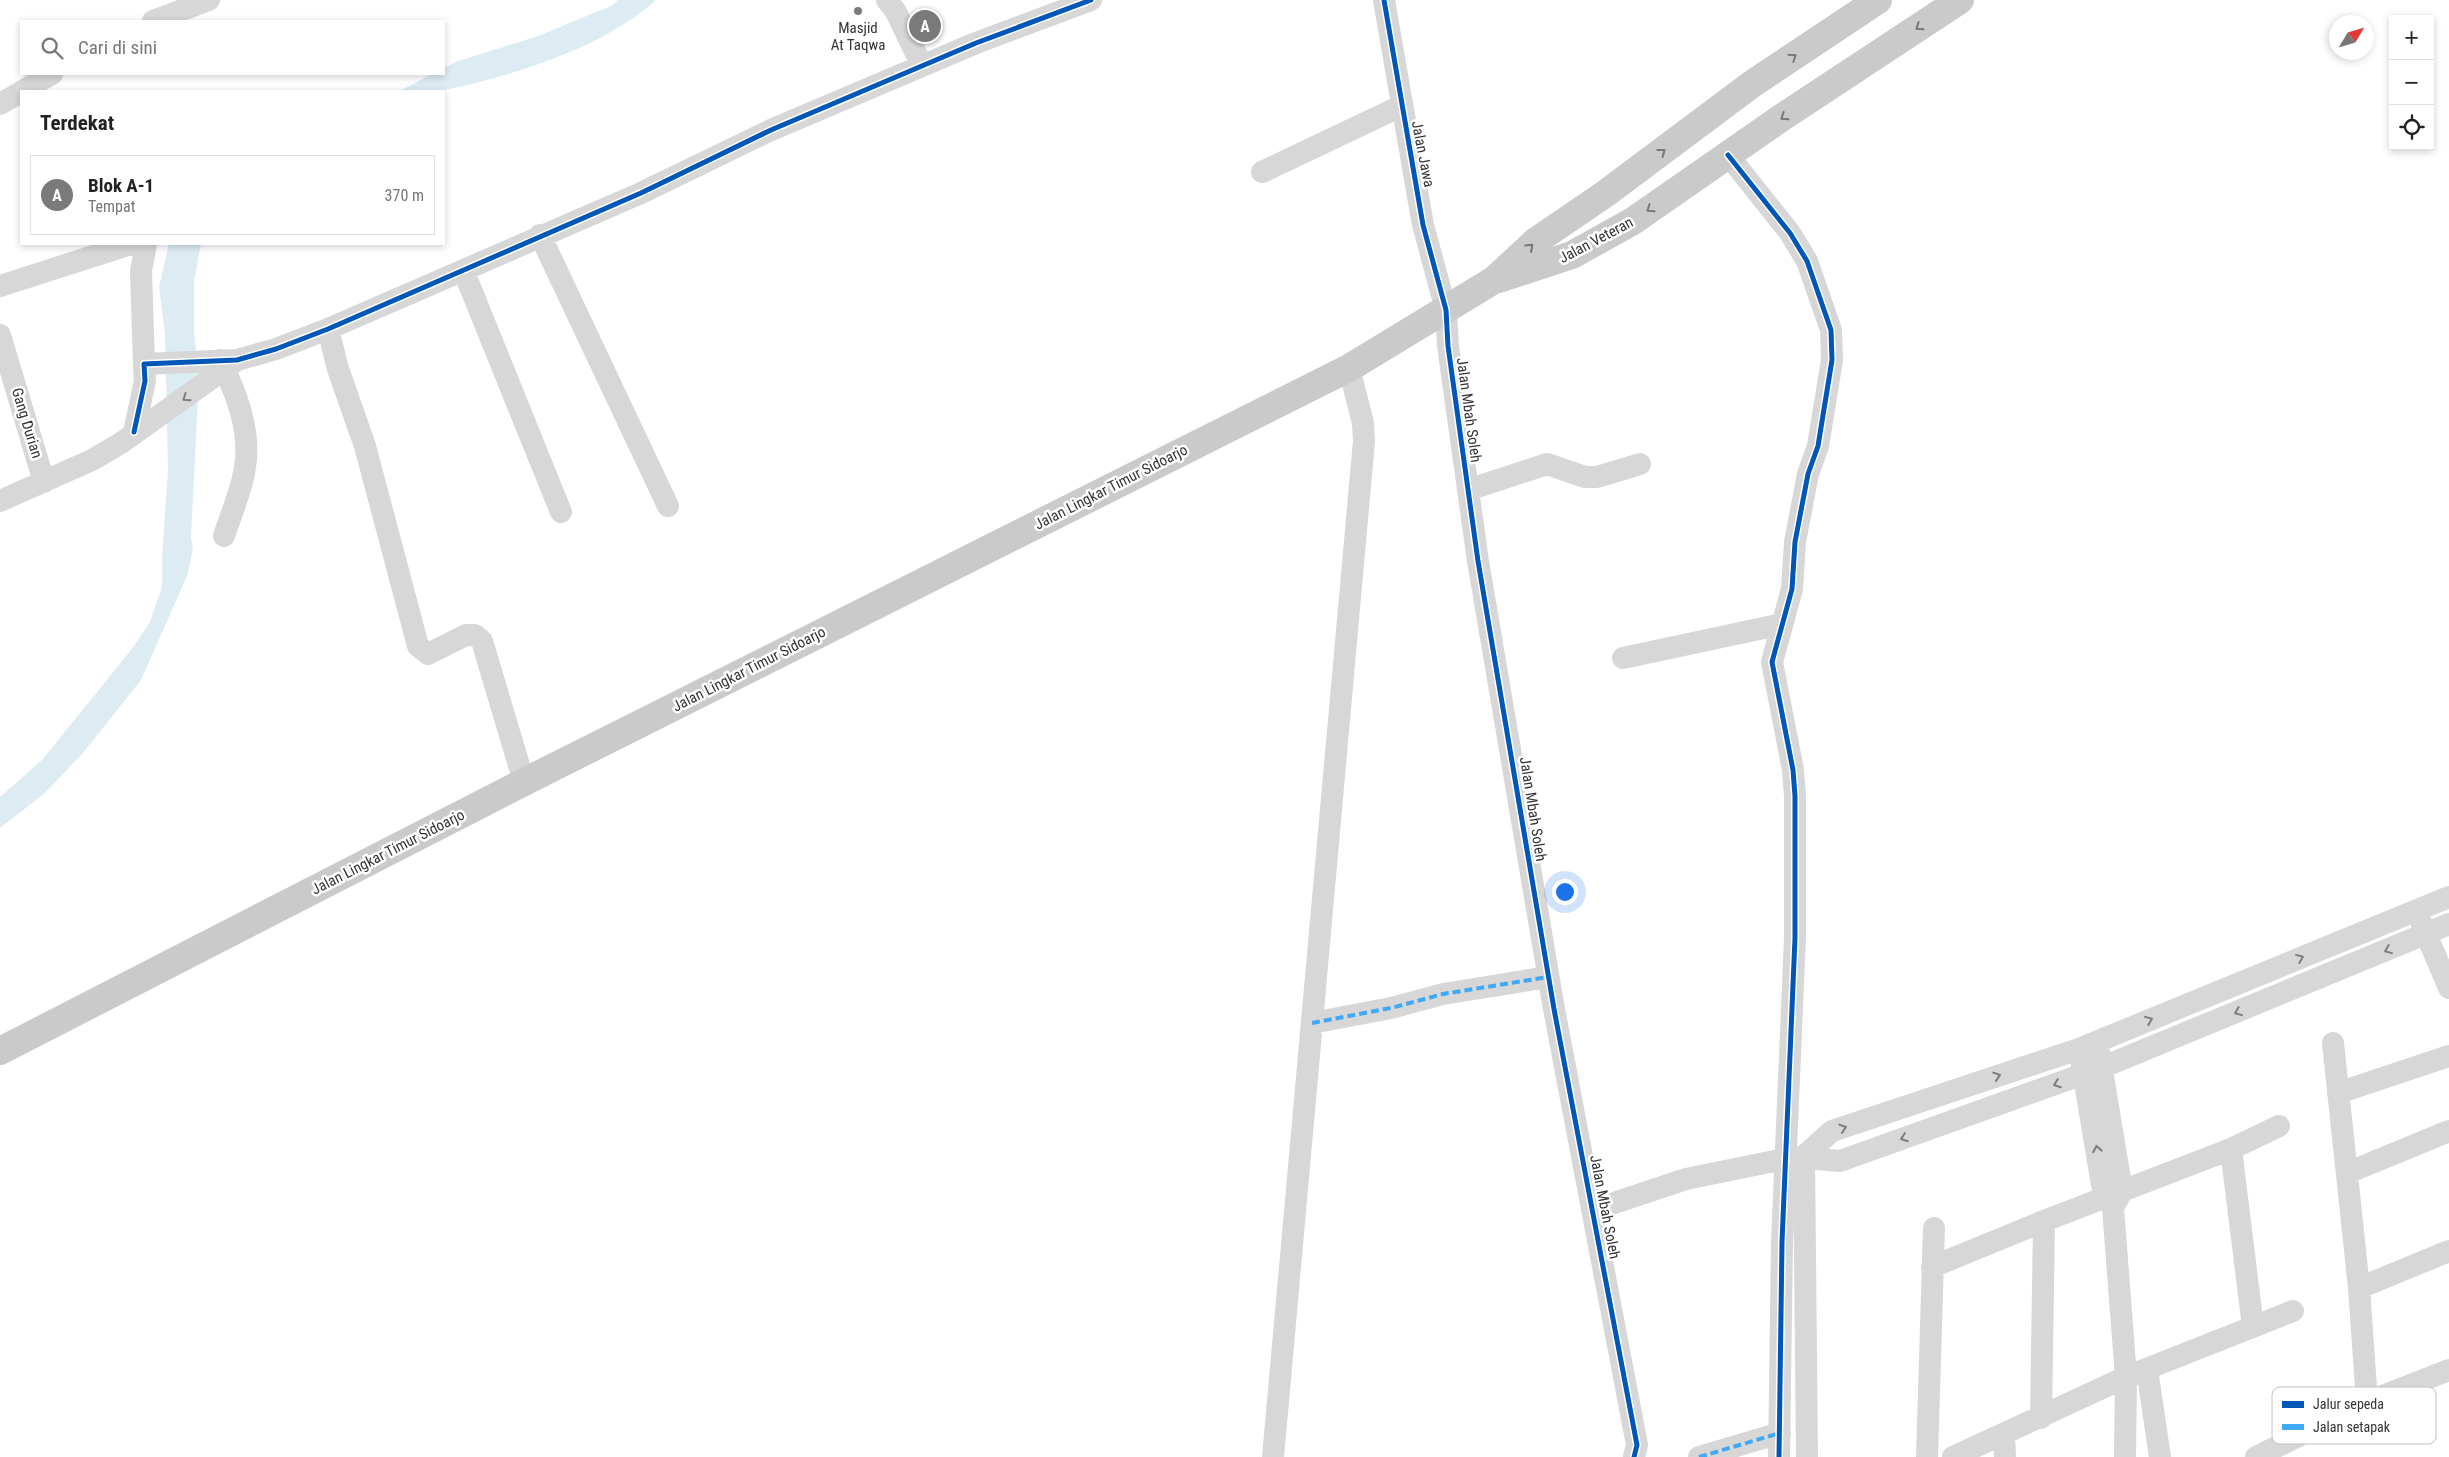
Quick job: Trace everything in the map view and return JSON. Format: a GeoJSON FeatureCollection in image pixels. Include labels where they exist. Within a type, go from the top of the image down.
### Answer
{"type":"FeatureCollection","features":[{"type":"Feature","properties":{"kind":"main road","name":"Jalan Veteran"},"geometry":{"type":"LineString","coordinates":[[1494,280],[1536,242],[1605,194],[1752,84],[1878,0]]}},
{"type":"Feature","properties":{"kind":"main road","name":"Jalan Veteran"},"geometry":{"type":"LineString","coordinates":[[1494,280],[1572,255],[1633,221],[1960,0]]}},
{"type":"Feature","properties":{"kind":"main road","name":"Jalan Lingkar Timur Sidoarjo"},"geometry":{"type":"LineString","coordinates":[[0,1050],[524,782],[1349,368],[1398,336],[1446,310],[1494,280]]}},
{"type":"Feature","properties":{"kind":"street"},"geometry":{"type":"LineString","coordinates":[[156,13],[209,0]]}},
{"type":"Feature","properties":{"kind":"street"},"geometry":{"type":"LineString","coordinates":[[887,0],[896,12],[922,66]]}},
{"type":"Feature","properties":{"kind":"street"},"geometry":{"type":"LineString","coordinates":[[152,364],[222,365],[276,349],[328,329],[464,272],[540,236],[641,193],[771,130],[976,43],[1091,0]]}},
{"type":"Feature","properties":{"kind":"street","name":"Jalan Jawa"},"geometry":{"type":"LineString","coordinates":[[1384,0],[1423,225],[1446,310]]}},
{"type":"Feature","properties":{"kind":"street"},"geometry":{"type":"LineString","coordinates":[[25,90],[50,75]]}},
{"type":"Feature","properties":{"kind":"street"},"geometry":{"type":"LineString","coordinates":[[0,104],[20,93]]}},
{"type":"Feature","properties":{"kind":"street"},"geometry":{"type":"LineString","coordinates":[[1262,172],[1401,106]]}},
{"type":"Feature","properties":{"kind":"street"},"geometry":{"type":"LineString","coordinates":[[1728,155],[1790,233],[1807,261],[1831,330],[1832,360],[1819,436],[1808,474],[1796,542],[1792,589],[1772,662],[1795,796],[1795,1157],[1807,1457]]}},
{"type":"Feature","properties":{"kind":"street"},"geometry":{"type":"LineString","coordinates":[[540,236],[668,506]]}},
{"type":"Feature","properties":{"kind":"street"},"geometry":{"type":"LineString","coordinates":[[0,286],[128,245]]}},
{"type":"Feature","properties":{"kind":"street"},"geometry":{"type":"LineString","coordinates":[[134,432],[144,381],[152,364],[141,270],[146,245]]}},
{"type":"Feature","properties":{"kind":"street"},"geometry":{"type":"LineString","coordinates":[[464,272],[561,512]]}},
{"type":"Feature","properties":{"kind":"street","name":"Jalan Mbah Soleh"},"geometry":{"type":"LineString","coordinates":[[1446,310],[1448,346],[1468,490],[1548,977],[1637,1445],[1634,1457]]}},
{"type":"Feature","properties":{"kind":"street"},"geometry":{"type":"LineString","coordinates":[[328,329],[338,369],[364,446],[418,646],[428,654],[466,635],[475,635],[482,641],[524,782]]}},
{"type":"Feature","properties":{"kind":"street","name":"Gang Durian"},"geometry":{"type":"LineString","coordinates":[[0,335],[44,482]]}},
{"type":"Feature","properties":{"kind":"street"},"geometry":{"type":"LineString","coordinates":[[0,501],[92,460],[156,419],[222,365]]}},
{"type":"Feature","properties":{"kind":"street"},"geometry":{"type":"LineString","coordinates":[[222,365],[239,402],[245,466],[224,536]]}},
{"type":"Feature","properties":{"kind":"street"},"geometry":{"type":"LineString","coordinates":[[1273,1457],[1364,441],[1364,423],[1349,368]]}},
{"type":"Feature","properties":{"kind":"street"},"geometry":{"type":"LineString","coordinates":[[1468,490],[1547,464],[1572,474],[1591,477],[1640,464]]}},
{"type":"Feature","properties":{"kind":"street"},"geometry":{"type":"LineString","coordinates":[[1623,658],[1782,624]]}},
{"type":"Feature","properties":{"kind":"street"},"geometry":{"type":"LineString","coordinates":[[1593,1210],[1686,1179],[1795,1157],[1840,1161],[2094,1070],[2448,926],[2443,900],[2088,1045],[1832,1131],[1795,1157]]}},
{"type":"Feature","properties":{"kind":"street"},"geometry":{"type":"LineString","coordinates":[[2416,911],[2449,988]]}},
{"type":"Feature","properties":{"kind":"street"},"geometry":{"type":"LineString","coordinates":[[1312,1023],[1390,1008],[1443,994],[1548,977]]}},
{"type":"Feature","properties":{"kind":"street"},"geometry":{"type":"LineString","coordinates":[[2333,1043],[2359,1288],[2366,1387]]}},
{"type":"Feature","properties":{"kind":"street"},"geometry":{"type":"LineString","coordinates":[[2088,1045],[2094,1070],[2113,1199],[2136,1373],[2160,1457]]}},
{"type":"Feature","properties":{"kind":"street"},"geometry":{"type":"LineString","coordinates":[[2338,1093],[2449,1056]]}},
{"type":"Feature","properties":{"kind":"street"},"geometry":{"type":"LineString","coordinates":[[1932,1268],[2044,1220],[2113,1199],[2231,1149],[2279,1126]]}},
{"type":"Feature","properties":{"kind":"street"},"geometry":{"type":"LineString","coordinates":[[2347,1174],[2449,1131]]}},
{"type":"Feature","properties":{"kind":"street"},"geometry":{"type":"LineString","coordinates":[[2231,1149],[2253,1327]]}},
{"type":"Feature","properties":{"kind":"street"},"geometry":{"type":"LineString","coordinates":[[1779,1457],[1795,1157]]}},
{"type":"Feature","properties":{"kind":"street"},"geometry":{"type":"LineString","coordinates":[[2042,1418],[2044,1220]]}},
{"type":"Feature","properties":{"kind":"street"},"geometry":{"type":"LineString","coordinates":[[1927,1457],[1934,1228]]}},
{"type":"Feature","properties":{"kind":"street"},"geometry":{"type":"LineString","coordinates":[[2359,1288],[2449,1251]]}},
{"type":"Feature","properties":{"kind":"street"},"geometry":{"type":"LineString","coordinates":[[1953,1457],[2042,1418],[2136,1373],[2293,1311]]}},
{"type":"Feature","properties":{"kind":"street"},"geometry":{"type":"LineString","coordinates":[[2405,1387],[2449,1370]]}},
{"type":"Feature","properties":{"kind":"street"},"geometry":{"type":"LineString","coordinates":[[2125,1457],[2136,1373]]}},
{"type":"Feature","properties":{"kind":"street"},"geometry":{"type":"LineString","coordinates":[[1699,1457],[1780,1433]]}},
{"type":"Feature","properties":{"kind":"street"},"geometry":{"type":"LineString","coordinates":[[2004,1435],[2005,1457]]}},
{"type":"Feature","properties":{"kind":"street"},"geometry":{"type":"LineString","coordinates":[[2256,1457],[2282,1444]]}},
{"type":"Feature","properties":{"kind":"shaded area"},"geometry":{"type":"Polygon","coordinates":[[[618,0],[656,0],[635,17],[610,33],[554,59],[494,78],[444,90],[402,90],[430,75],[445,75],[445,68],[458,61],[538,36],[611,6],[618,0]]]}},
{"type":"Feature","properties":{"kind":"shaded area"},"geometry":{"type":"Polygon","coordinates":[[[169,245],[201,245],[194,281],[194,332],[199,377],[191,537],[193,549],[187,576],[141,680],[83,753],[45,793],[0,828],[0,797],[42,760],[131,650],[150,622],[162,587],[162,557],[168,470],[165,334],[159,287],[169,245]]]}},
{"type":"Feature","properties":{"kind":"marked path"},"geometry":{"type":"LineString","coordinates":[[1312,1023],[1391,1008],[1443,994],[1548,977]]}},
{"type":"Feature","properties":{"kind":"marked path"},"geometry":{"type":"LineString","coordinates":[[1699,1457],[1780,1433]]}},
{"type":"Feature","properties":{"kind":"cycle path"},"geometry":{"type":"LineString","coordinates":[[134,432],[145,381],[144,364],[237,360],[276,349],[328,329],[641,193],[771,130],[976,43],[1091,0]]}},
{"type":"Feature","properties":{"kind":"cycle path"},"geometry":{"type":"LineString","coordinates":[[1384,0],[1423,225],[1446,310],[1448,346],[1478,561],[1554,1009],[1637,1445],[1634,1457]]}},
{"type":"Feature","properties":{"kind":"cycle path"},"geometry":{"type":"LineString","coordinates":[[1728,155],[1790,233],[1807,261],[1831,330],[1832,360],[1818,446],[1808,474],[1795,542],[1792,589],[1772,662],[1793,770],[1795,796],[1795,938],[1782,1242],[1779,1457]]}},
{"type":"Feature","properties":{"kind":"place","name":"Masjid At Taqwa"},"geometry":{"type":"Point","coordinates":[858,11]}},
{"type":"Feature","properties":{"kind":"place","name":"Blok A-1"},"geometry":{"type":"Point","coordinates":[925,26]}}]}
